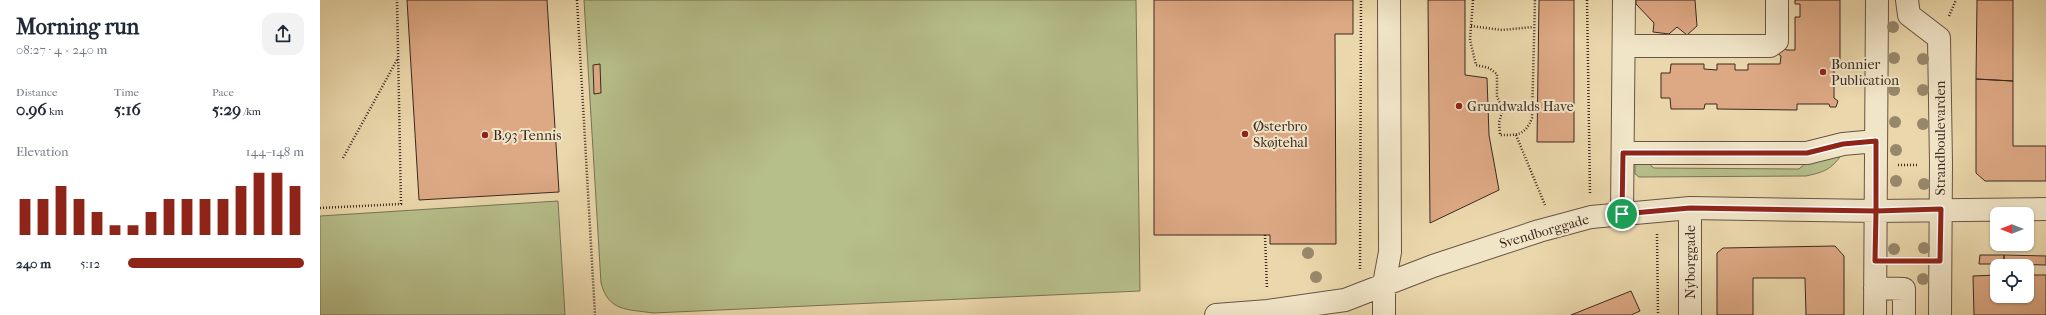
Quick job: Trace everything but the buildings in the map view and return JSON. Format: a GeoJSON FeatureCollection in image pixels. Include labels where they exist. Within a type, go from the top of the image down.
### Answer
{"type":"FeatureCollection","features":[{"type":"Feature","properties":{"kind":"street"},"geometry":{"type":"LineString","coordinates":[[1384,315],[1384,284],[1390,252],[1389,0]]}},
{"type":"Feature","properties":{"kind":"street"},"geometry":{"type":"LineString","coordinates":[[1622,214],[1624,0]]}},
{"type":"Feature","properties":{"kind":"street"},"geometry":{"type":"LineString","coordinates":[[1624,46],[1770,46],[1777,41],[1777,0]]}},
{"type":"Feature","properties":{"kind":"street"},"geometry":{"type":"LineString","coordinates":[[1875,315],[1877,0]]}},
{"type":"Feature","properties":{"kind":"street","name":"Strandboulevarden"},"geometry":{"type":"LineString","coordinates":[[1907,0],[1910,15],[1939,38],[1941,209],[1940,315]]}},
{"type":"Feature","properties":{"kind":"street"},"geometry":{"type":"LineString","coordinates":[[1623,153],[1807,153],[1843,144],[1876,141]]}},
{"type":"Feature","properties":{"kind":"street","name":"Svendborggade"},"geometry":{"type":"LineString","coordinates":[[1216,315],[1268,311],[1345,300],[1433,266],[1554,227],[1591,217],[1690,208],[1876,211],[1941,209],[2046,209]]}},
{"type":"Feature","properties":{"kind":"street","name":"Nyborggade"},"geometry":{"type":"LineString","coordinates":[[1690,208],[1690,315]]}},
{"type":"Feature","properties":{"kind":"street"},"geometry":{"type":"LineString","coordinates":[[1875,288],[1904,289],[1904,315]]}},
{"type":"Feature","properties":{"kind":"path"},"geometry":{"type":"LineString","coordinates":[[320,208],[401,204],[397,0]]}},
{"type":"Feature","properties":{"kind":"path"},"geometry":{"type":"LineString","coordinates":[[577,0],[595,315]]}},
{"type":"Feature","properties":{"kind":"path"},"geometry":{"type":"LineString","coordinates":[[1360,294],[1362,0]]}},
{"type":"Feature","properties":{"kind":"path"},"geometry":{"type":"LineString","coordinates":[[1473,0],[1470,40],[1476,65],[1489,68],[1497,74],[1497,97],[1503,109],[1499,122],[1500,135],[1516,135],[1528,128],[1532,118],[1533,27],[1535,0]]}},
{"type":"Feature","properties":{"kind":"path"},"geometry":{"type":"LineString","coordinates":[[1587,0],[1588,163],[1591,217]]}},
{"type":"Feature","properties":{"kind":"path"},"geometry":{"type":"LineString","coordinates":[[1471,26],[1502,30],[1533,27]]}},
{"type":"Feature","properties":{"kind":"path"},"geometry":{"type":"LineString","coordinates":[[343,158],[398,57]]}},
{"type":"Feature","properties":{"kind":"path"},"geometry":{"type":"LineString","coordinates":[[1516,135],[1554,227]]}},
{"type":"Feature","properties":{"kind":"path"},"geometry":{"type":"LineString","coordinates":[[1657,210],[1658,315]]}},
{"type":"Feature","properties":{"kind":"path"},"geometry":{"type":"LineString","coordinates":[[1265,235],[1268,311]]}},
{"type":"Feature","properties":{"kind":"path"},"geometry":{"type":"LineString","coordinates":[[1875,261],[1940,261]]}},
{"type":"Feature","properties":{"kind":"green space"},"geometry":{"type":"Polygon","coordinates":[[[584,0],[1136,0],[1140,291],[653,313],[627,309],[614,304],[604,292],[601,283],[584,0]]]}},
{"type":"Feature","properties":{"kind":"green space"},"geometry":{"type":"Polygon","coordinates":[[[1842,154],[1827,170],[1806,176],[1639,177],[1635,174],[1635,161],[1651,161],[1651,166],[1654,168],[1799,169],[1809,160],[1842,154]]]}},
{"type":"Feature","properties":{"kind":"green space"},"geometry":{"type":"Polygon","coordinates":[[[558,201],[565,315],[320,315],[320,216],[558,201]]]}},
{"type":"Feature","properties":{"kind":"place","name":"Bonnier Publication"},"geometry":{"type":"Point","coordinates":[1823,72]}},
{"type":"Feature","properties":{"kind":"place","name":"Grundwalds Have"},"geometry":{"type":"Point","coordinates":[1459,106]}},
{"type":"Feature","properties":{"kind":"place","name":"Østerbro Skøjtehal"},"geometry":{"type":"Point","coordinates":[1245,134]}},
{"type":"Feature","properties":{"kind":"place","name":"B.93 Tennis"},"geometry":{"type":"Point","coordinates":[485,135]}},
{"type":"Feature","properties":{"kind":"route"},"geometry":{"type":"LineString","coordinates":[[1622,214],[1623,153],[1807,153],[1843,144],[1876,141],[1876,211],[1941,209],[1940,261],[1875,261],[1876,211],[1690,208],[1622,214]]}}]}
